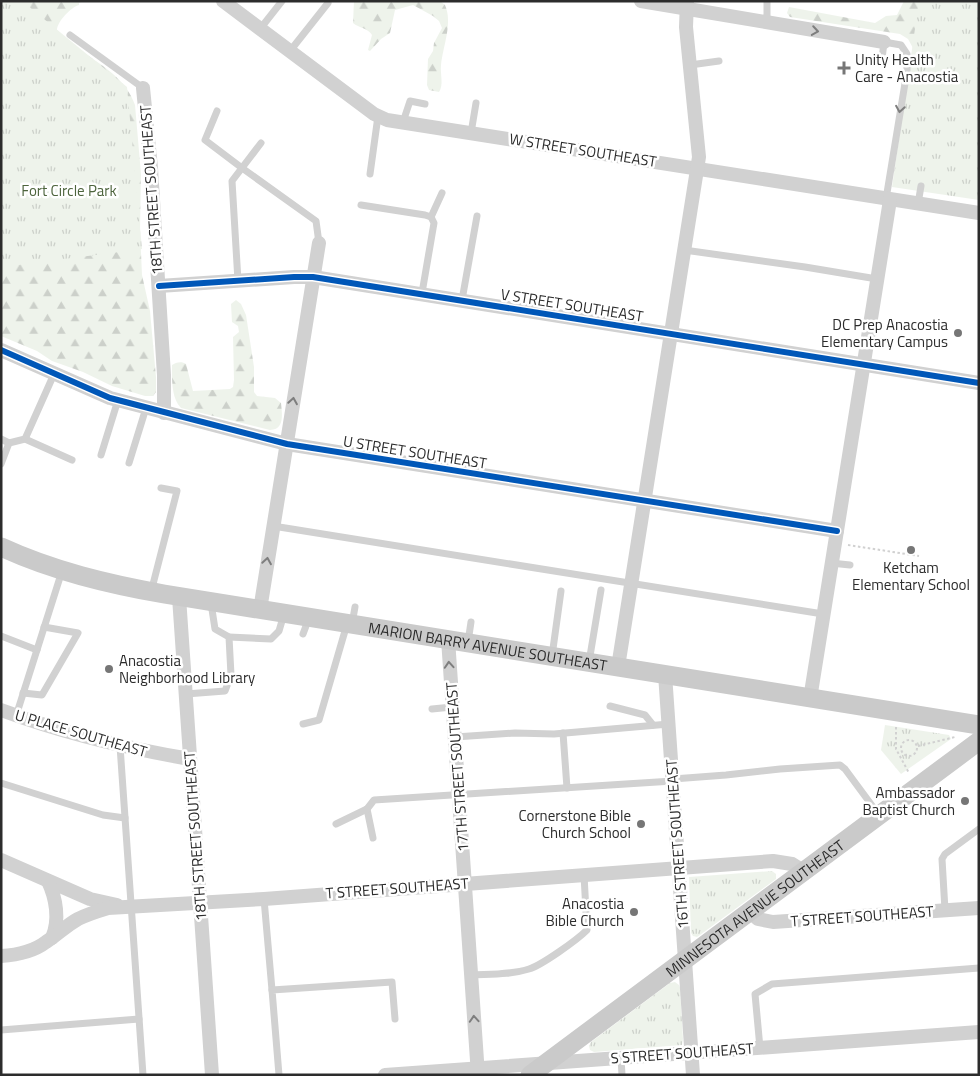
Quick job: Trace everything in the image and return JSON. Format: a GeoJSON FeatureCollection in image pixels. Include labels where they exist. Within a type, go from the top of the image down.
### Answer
{"type":"FeatureCollection","features":[{"type":"Feature","properties":{"kind":"main road","name":"MARION BARRY AVENUE SOUTHEAST"},"geometry":{"type":"LineString","coordinates":[[1,547],[100,582],[284,614],[306,626],[351,618],[448,640],[979,725]]}},
{"type":"Feature","properties":{"kind":"main road","name":"MINNESOTA AVENUE SOUTHEAST"},"geometry":{"type":"LineString","coordinates":[[530,1075],[979,741]]}},
{"type":"Feature","properties":{"kind":"street","name":"W STREET SOUTHEAST"},"geometry":{"type":"LineString","coordinates":[[223,1],[378,116],[402,122],[979,213]]}},
{"type":"Feature","properties":{"kind":"street"},"geometry":{"type":"LineString","coordinates":[[641,1],[687,5],[766,23],[884,42]]}},
{"type":"Feature","properties":{"kind":"street"},"geometry":{"type":"LineString","coordinates":[[618,667],[698,169],[699,149],[686,27],[687,5]]}},
{"type":"Feature","properties":{"kind":"street","name":"18TH STREET SOUTHEAST"},"geometry":{"type":"LineString","coordinates":[[143,88],[151,168],[164,375],[164,412]]}},
{"type":"Feature","properties":{"kind":"street"},"geometry":{"type":"LineString","coordinates":[[810,698],[888,199]]}},
{"type":"Feature","properties":{"kind":"street"},"geometry":{"type":"LineString","coordinates":[[260,610],[319,243]]}},
{"type":"Feature","properties":{"kind":"street","name":"V STREET SOUTHEAST"},"geometry":{"type":"LineString","coordinates":[[158,286],[313,277],[979,384]]}},
{"type":"Feature","properties":{"kind":"street","name":"U STREET SOUTHEAST"},"geometry":{"type":"LineString","coordinates":[[1,350],[98,394],[287,444],[837,531]]}},
{"type":"Feature","properties":{"kind":"street","name":"18TH STREET SOUTHEAST"},"geometry":{"type":"LineString","coordinates":[[179,597],[212,1075]]}},
{"type":"Feature","properties":{"kind":"street","name":"17TH STREET SOUTHEAST"},"geometry":{"type":"LineString","coordinates":[[448,640],[478,1071]]}},
{"type":"Feature","properties":{"kind":"street","name":"16TH STREET SOUTHEAST"},"geometry":{"type":"LineString","coordinates":[[665,674],[693,1075]]}},
{"type":"Feature","properties":{"kind":"street","name":"U PLACE SOUTHEAST"},"geometry":{"type":"LineString","coordinates":[[1,710],[73,734],[120,746],[190,760]]}},
{"type":"Feature","properties":{"kind":"street"},"geometry":{"type":"LineString","coordinates":[[1,860],[90,899],[107,904],[130,906]]}},
{"type":"Feature","properties":{"kind":"street","name":"T STREET SOUTHEAST"},"geometry":{"type":"LineString","coordinates":[[1,956],[16,955],[46,943],[76,920],[90,913],[108,908],[264,899],[780,861],[792,864],[802,871]]}},
{"type":"Feature","properties":{"kind":"street"},"geometry":{"type":"LineString","coordinates":[[48,880],[52,889],[56,914],[56,928],[52,938]]}},
{"type":"Feature","properties":{"kind":"street","name":"T STREET SOUTHEAST"},"geometry":{"type":"LineString","coordinates":[[749,911],[758,919],[773,922],[979,908]]}},
{"type":"Feature","properties":{"kind":"street","name":"S STREET SOUTHEAST"},"geometry":{"type":"LineString","coordinates":[[384,1075],[478,1071],[546,1063],[979,1032]]}},
{"type":"Feature","properties":{"kind":"lane"},"geometry":{"type":"LineString","coordinates":[[260,29],[282,1]]}},
{"type":"Feature","properties":{"kind":"lane"},"geometry":{"type":"LineString","coordinates":[[766,23],[767,1]]}},
{"type":"Feature","properties":{"kind":"lane"},"geometry":{"type":"LineString","coordinates":[[290,51],[328,3]]}},
{"type":"Feature","properties":{"kind":"lane"},"geometry":{"type":"LineString","coordinates":[[70,34],[143,88]]}},
{"type":"Feature","properties":{"kind":"lane"},"geometry":{"type":"LineString","coordinates":[[882,59],[884,42],[902,45],[907,54],[907,71],[888,199]]}},
{"type":"Feature","properties":{"kind":"lane"},"geometry":{"type":"LineString","coordinates":[[690,65],[719,62]]}},
{"type":"Feature","properties":{"kind":"lane"},"geometry":{"type":"LineString","coordinates":[[402,122],[410,101],[425,104]]}},
{"type":"Feature","properties":{"kind":"lane"},"geometry":{"type":"LineString","coordinates":[[471,133],[476,103]]}},
{"type":"Feature","properties":{"kind":"lane"},"geometry":{"type":"LineString","coordinates":[[217,111],[205,140],[316,222],[319,243]]}},
{"type":"Feature","properties":{"kind":"lane"},"geometry":{"type":"LineString","coordinates":[[370,174],[378,116]]}},
{"type":"Feature","properties":{"kind":"lane"},"geometry":{"type":"LineString","coordinates":[[238,280],[232,182],[261,143]]}},
{"type":"Feature","properties":{"kind":"lane"},"geometry":{"type":"LineString","coordinates":[[918,204],[921,186]]}},
{"type":"Feature","properties":{"kind":"lane"},"geometry":{"type":"LineString","coordinates":[[431,218],[442,193]]}},
{"type":"Feature","properties":{"kind":"lane"},"geometry":{"type":"LineString","coordinates":[[361,205],[425,215],[431,218],[434,223],[422,294]]}},
{"type":"Feature","properties":{"kind":"lane"},"geometry":{"type":"LineString","coordinates":[[462,300],[477,216]]}},
{"type":"Feature","properties":{"kind":"lane"},"geometry":{"type":"LineString","coordinates":[[684,250],[877,279]]}},
{"type":"Feature","properties":{"kind":"lane"},"geometry":{"type":"LineString","coordinates":[[25,440],[54,374]]}},
{"type":"Feature","properties":{"kind":"lane"},"geometry":{"type":"LineString","coordinates":[[101,455],[118,400]]}},
{"type":"Feature","properties":{"kind":"lane"},"geometry":{"type":"LineString","coordinates":[[129,463],[146,408]]}},
{"type":"Feature","properties":{"kind":"lane"},"geometry":{"type":"LineString","coordinates":[[1,439],[9,443],[25,440],[72,460]]}},
{"type":"Feature","properties":{"kind":"lane"},"geometry":{"type":"LineString","coordinates":[[1,464],[9,443]]}},
{"type":"Feature","properties":{"kind":"lane"},"geometry":{"type":"LineString","coordinates":[[151,592],[177,491],[161,488]]}},
{"type":"Feature","properties":{"kind":"lane"},"geometry":{"type":"LineString","coordinates":[[273,526],[823,614]]}},
{"type":"Feature","properties":{"kind":"lane"},"geometry":{"type":"LineString","coordinates":[[832,563],[850,566]]}},
{"type":"Feature","properties":{"kind":"lane"},"geometry":{"type":"LineString","coordinates":[[16,716],[62,570]]}},
{"type":"Feature","properties":{"kind":"lane"},"geometry":{"type":"LineString","coordinates":[[589,662],[601,590]]}},
{"type":"Feature","properties":{"kind":"lane"},"geometry":{"type":"LineString","coordinates":[[552,656],[561,591]]}},
{"type":"Feature","properties":{"kind":"lane"},"geometry":{"type":"LineString","coordinates":[[211,602],[215,629],[229,637],[271,639],[279,631],[284,614]]}},
{"type":"Feature","properties":{"kind":"lane"},"geometry":{"type":"LineString","coordinates":[[303,724],[319,720],[351,618]]}},
{"type":"Feature","properties":{"kind":"lane"},"geometry":{"type":"LineString","coordinates":[[468,643],[471,622]]}},
{"type":"Feature","properties":{"kind":"lane"},"geometry":{"type":"LineString","coordinates":[[23,693],[42,695],[78,633],[44,627]]}},
{"type":"Feature","properties":{"kind":"lane"},"geometry":{"type":"LineString","coordinates":[[1,636],[37,650]]}},
{"type":"Feature","properties":{"kind":"lane"},"geometry":{"type":"LineString","coordinates":[[186,694],[225,691],[231,676],[229,637]]}},
{"type":"Feature","properties":{"kind":"lane"},"geometry":{"type":"LineString","coordinates":[[610,706],[645,715],[653,725]]}},
{"type":"Feature","properties":{"kind":"lane"},"geometry":{"type":"LineString","coordinates":[[432,709],[452,707]]}},
{"type":"Feature","properties":{"kind":"lane"},"geometry":{"type":"LineString","coordinates":[[454,737],[515,732],[563,733],[669,724]]}},
{"type":"Feature","properties":{"kind":"lane"},"geometry":{"type":"LineString","coordinates":[[563,733],[567,788]]}},
{"type":"Feature","properties":{"kind":"lane"},"geometry":{"type":"LineString","coordinates":[[120,746],[130,906],[144,1075]]}},
{"type":"Feature","properties":{"kind":"lane"},"geometry":{"type":"LineString","coordinates":[[336,824],[367,809],[374,800],[459,796],[673,780],[835,764],[845,769],[879,815]]}},
{"type":"Feature","properties":{"kind":"lane"},"geometry":{"type":"LineString","coordinates":[[1,783],[102,815],[124,818]]}},
{"type":"Feature","properties":{"kind":"lane"},"geometry":{"type":"LineString","coordinates":[[367,809],[372,838]]}},
{"type":"Feature","properties":{"kind":"lane"},"geometry":{"type":"LineString","coordinates":[[945,910],[942,859],[945,854],[979,829]]}},
{"type":"Feature","properties":{"kind":"lane"},"geometry":{"type":"LineString","coordinates":[[471,975],[511,973],[531,969],[578,939],[587,930],[584,875]]}},
{"type":"Feature","properties":{"kind":"lane"},"geometry":{"type":"LineString","coordinates":[[264,899],[279,1075]]}},
{"type":"Feature","properties":{"kind":"lane"},"geometry":{"type":"LineString","coordinates":[[760,1048],[756,994],[772,984],[979,968]]}},
{"type":"Feature","properties":{"kind":"lane"},"geometry":{"type":"LineString","coordinates":[[272,990],[392,982],[395,1019]]}},
{"type":"Feature","properties":{"kind":"lane"},"geometry":{"type":"LineString","coordinates":[[1,1030],[139,1019]]}},
{"type":"Feature","properties":{"kind":"lane"},"geometry":{"type":"LineString","coordinates":[[621,1058],[622,1075]]}},
{"type":"Feature","properties":{"kind":"path"},"geometry":{"type":"LineString","coordinates":[[848,545],[919,556]]}},
{"type":"Feature","properties":{"kind":"path"},"geometry":{"type":"LineString","coordinates":[[896,725],[899,751],[909,774]]}},
{"type":"Feature","properties":{"kind":"path"},"geometry":{"type":"LineString","coordinates":[[917,746],[957,737]]}},
{"type":"Feature","properties":{"kind":"path"},"geometry":{"type":"LineString","coordinates":[[899,751],[901,744],[906,740],[911,740],[917,746]]}},
{"type":"Feature","properties":{"kind":"path"},"geometry":{"type":"LineString","coordinates":[[899,751],[905,756],[911,756],[915,753],[917,746]]}},
{"type":"Feature","properties":{"kind":"green space","name":"Fort Circle Park"},"geometry":{"type":"Polygon","coordinates":[[[1,1],[83,1],[65,15],[59,23],[57,30],[74,46],[105,67],[119,80],[126,88],[135,105],[141,174],[140,230],[142,275],[150,311],[156,377],[156,392],[153,396],[145,396],[112,386],[83,372],[52,361],[37,351],[1,336],[1,1]]]}},
{"type":"Feature","properties":{"kind":"green space","name":"Fort Circle Park"},"geometry":{"type":"Polygon","coordinates":[[[1,1],[22,1],[127,87],[142,249],[18,265],[1,264],[1,1]]]}},
{"type":"Feature","properties":{"kind":"green space"},"geometry":{"type":"Polygon","coordinates":[[[354,1],[440,1],[445,5],[448,27],[441,65],[442,83],[439,92],[429,90],[427,85],[428,59],[442,28],[439,21],[413,5],[395,10],[390,33],[381,39],[370,51],[368,50],[372,35],[353,23],[354,1]]]}},
{"type":"Feature","properties":{"kind":"green space"},"geometry":{"type":"Polygon","coordinates":[[[904,1],[979,1],[913,48],[908,39],[900,34],[790,17],[787,13],[789,7],[875,23],[886,16],[897,15],[904,1]]]}},
{"type":"Feature","properties":{"kind":"green space"},"geometry":{"type":"Polygon","coordinates":[[[919,1],[979,1],[979,200],[892,187],[919,1]]]}},
{"type":"Feature","properties":{"kind":"green space"},"geometry":{"type":"Polygon","coordinates":[[[236,300],[241,304],[246,315],[254,367],[254,392],[257,396],[275,398],[281,403],[282,420],[275,429],[270,430],[181,408],[175,399],[172,365],[177,363],[183,362],[186,364],[193,391],[230,389],[233,387],[233,337],[239,332],[238,326],[232,322],[231,304],[236,300]]]}},
{"type":"Feature","properties":{"kind":"green space"},"geometry":{"type":"Polygon","coordinates":[[[885,725],[949,735],[951,739],[901,774],[881,750],[885,725]]]}},
{"type":"Feature","properties":{"kind":"green space"},"geometry":{"type":"Polygon","coordinates":[[[772,871],[776,874],[776,879],[700,935],[697,937],[693,936],[691,933],[689,877],[772,871]]]}},
{"type":"Feature","properties":{"kind":"green space"},"geometry":{"type":"Polygon","coordinates":[[[675,982],[680,988],[682,1045],[594,1052],[590,1050],[591,1042],[670,983],[675,982]]]}},
{"type":"Feature","properties":{"kind":"cycle path"},"geometry":{"type":"LineString","coordinates":[[159,286],[313,277],[979,383]]}},
{"type":"Feature","properties":{"kind":"cycle path"},"geometry":{"type":"LineString","coordinates":[[1,350],[110,398],[287,444],[837,531]]}},
{"type":"Feature","properties":{"kind":"place","name":"Unity Health Care - Anacostia"},"geometry":{"type":"Point","coordinates":[844,68]}},
{"type":"Feature","properties":{"kind":"place","name":"DC Prep Anacostia Elementary Campus"},"geometry":{"type":"Point","coordinates":[958,333]}},
{"type":"Feature","properties":{"kind":"place","name":"Ketcham Elementary School"},"geometry":{"type":"Point","coordinates":[911,550]}},
{"type":"Feature","properties":{"kind":"place","name":"Anacostia Neighborhood Library"},"geometry":{"type":"Point","coordinates":[109,669]}},
{"type":"Feature","properties":{"kind":"place","name":"Ambassador Baptist Church"},"geometry":{"type":"Point","coordinates":[965,801]}},
{"type":"Feature","properties":{"kind":"place","name":"Cornerstone Bible Church School"},"geometry":{"type":"Point","coordinates":[641,824]}},
{"type":"Feature","properties":{"kind":"place","name":"Anacostia Bible Church"},"geometry":{"type":"Point","coordinates":[634,912]}}]}
